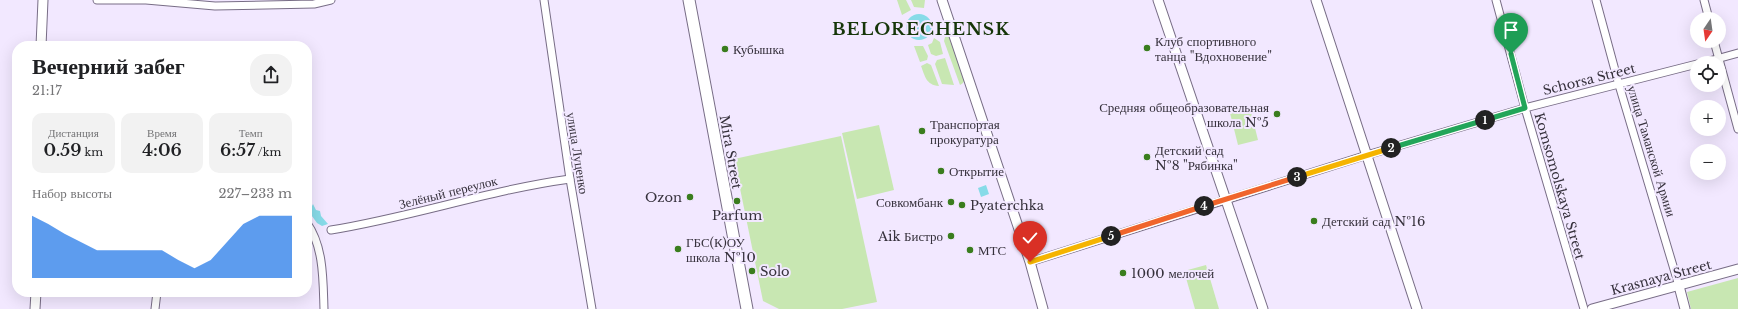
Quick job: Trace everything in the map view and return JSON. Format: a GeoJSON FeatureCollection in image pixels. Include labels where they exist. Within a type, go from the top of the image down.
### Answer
{"type":"FeatureCollection","features":[{"type":"Feature","properties":{"kind":"main road","name":"Mira Street"},"geometry":{"type":"LineString","coordinates":[[689,0],[747,309]]}},
{"type":"Feature","properties":{"kind":"street"},"geometry":{"type":"LineString","coordinates":[[41,41],[43,0]]}},
{"type":"Feature","properties":{"kind":"street"},"geometry":{"type":"LineString","coordinates":[[97,0],[146,0],[215,6],[314,4],[331,0]]}},
{"type":"Feature","properties":{"kind":"street","name":"улица Луценко"},"geometry":{"type":"LineString","coordinates":[[544,0],[570,179],[592,309]]}},
{"type":"Feature","properties":{"kind":"street"},"geometry":{"type":"LineString","coordinates":[[942,0],[1030,262],[1043,309]]}},
{"type":"Feature","properties":{"kind":"street"},"geometry":{"type":"LineString","coordinates":[[1158,0],[1263,309]]}},
{"type":"Feature","properties":{"kind":"street"},"geometry":{"type":"LineString","coordinates":[[1316,0],[1417,309]]}},
{"type":"Feature","properties":{"kind":"street","name":"Komsomolskaya Street"},"geometry":{"type":"LineString","coordinates":[[1496,0],[1525,108],[1584,309]]}},
{"type":"Feature","properties":{"kind":"street","name":"улица Таманской Армии"},"geometry":{"type":"LineString","coordinates":[[1596,0],[1619,85],[1685,309]]}},
{"type":"Feature","properties":{"kind":"street"},"geometry":{"type":"LineString","coordinates":[[1704,0],[1707,12]]}},
{"type":"Feature","properties":{"kind":"street"},"geometry":{"type":"LineString","coordinates":[[1726,57],[1738,53]]}},
{"type":"Feature","properties":{"kind":"street","name":"Schorsa Street"},"geometry":{"type":"LineString","coordinates":[[1030,262],[1367,155],[1525,108],[1690,66]]}},
{"type":"Feature","properties":{"kind":"street"},"geometry":{"type":"LineString","coordinates":[[1726,87],[1738,129]]}},
{"type":"Feature","properties":{"kind":"street","name":"Зелёный переулок"},"geometry":{"type":"LineString","coordinates":[[331,230],[408,215],[539,183],[570,179]]}},
{"type":"Feature","properties":{"kind":"street"},"geometry":{"type":"LineString","coordinates":[[312,228],[317,233],[323,276],[324,309]]}},
{"type":"Feature","properties":{"kind":"street"},"geometry":{"type":"LineString","coordinates":[[1030,262],[1027,272],[1037,309]]}},
{"type":"Feature","properties":{"kind":"street","name":"Krasnaya Street"},"geometry":{"type":"LineString","coordinates":[[1592,309],[1738,269]]}},
{"type":"Feature","properties":{"kind":"street"},"geometry":{"type":"LineString","coordinates":[[35,309],[36,297]]}},
{"type":"Feature","properties":{"kind":"street"},"geometry":{"type":"LineString","coordinates":[[155,309],[156,297]]}},
{"type":"Feature","properties":{"kind":"green space"},"geometry":{"type":"Polygon","coordinates":[[[897,0],[906,0],[911,10],[902,15],[897,0]]]}},
{"type":"Feature","properties":{"kind":"green space"},"geometry":{"type":"Polygon","coordinates":[[[911,0],[925,0],[924,8],[914,7],[911,0]]]}},
{"type":"Feature","properties":{"kind":"green space"},"geometry":{"type":"Polygon","coordinates":[[[946,33],[953,43],[965,79],[960,85],[944,41],[946,33]]]}},
{"type":"Feature","properties":{"kind":"green space"},"geometry":{"type":"Polygon","coordinates":[[[934,38],[940,42],[943,54],[936,56],[931,54],[928,45],[932,43],[934,38]]]}},
{"type":"Feature","properties":{"kind":"green space"},"geometry":{"type":"Polygon","coordinates":[[[914,46],[923,46],[928,56],[927,60],[920,62],[914,46]]]}},
{"type":"Feature","properties":{"kind":"green space"},"geometry":{"type":"Polygon","coordinates":[[[945,58],[954,85],[942,84],[935,64],[937,60],[945,58]]]}},
{"type":"Feature","properties":{"kind":"green space"},"geometry":{"type":"Polygon","coordinates":[[[927,63],[931,65],[939,86],[931,84],[925,76],[921,66],[927,63]]]}},
{"type":"Feature","properties":{"kind":"green space"},"geometry":{"type":"Polygon","coordinates":[[[1250,108],[1258,140],[1238,145],[1230,113],[1250,108]]]}},
{"type":"Feature","properties":{"kind":"green space"},"geometry":{"type":"Polygon","coordinates":[[[879,125],[894,190],[857,199],[842,133],[879,125]]]}},
{"type":"Feature","properties":{"kind":"green space"},"geometry":{"type":"Polygon","coordinates":[[[841,136],[877,302],[842,309],[779,309],[763,301],[734,159],[841,136]]]}},
{"type":"Feature","properties":{"kind":"green space"},"geometry":{"type":"Polygon","coordinates":[[[1206,265],[1219,309],[1195,309],[1184,271],[1206,265]]]}},
{"type":"Feature","properties":{"kind":"green space"},"geometry":{"type":"Polygon","coordinates":[[[1738,278],[1738,309],[1691,309],[1687,292],[1738,278]]]}},
{"type":"Feature","properties":{"kind":"water"},"geometry":{"type":"Polygon","coordinates":[[[919,14],[928,18],[932,27],[928,36],[919,40],[910,36],[906,27],[910,18],[919,14]]]}},
{"type":"Feature","properties":{"kind":"water"},"geometry":{"type":"Polygon","coordinates":[[[986,185],[989,194],[981,197],[978,188],[986,185]]]}},
{"type":"Feature","properties":{"kind":"water"},"geometry":{"type":"Polygon","coordinates":[[[313,204],[316,210],[320,211],[321,216],[328,224],[322,226],[317,223],[312,216],[313,204]]]}},
{"type":"Feature","properties":{"kind":"place","name":"Клуб спортивного танца \"Вдохновение\""},"geometry":{"type":"Point","coordinates":[1147,48]}},
{"type":"Feature","properties":{"kind":"place","name":"Кубышка"},"geometry":{"type":"Point","coordinates":[725,49]}},
{"type":"Feature","properties":{"kind":"place","name":"Средняя общеобразовательная школа №5"},"geometry":{"type":"Point","coordinates":[1277,114]}},
{"type":"Feature","properties":{"kind":"place","name":"Транспортая прокуратура"},"geometry":{"type":"Point","coordinates":[922,131]}},
{"type":"Feature","properties":{"kind":"place","name":"Детский сад №8 \"Рябинка\""},"geometry":{"type":"Point","coordinates":[1147,157]}},
{"type":"Feature","properties":{"kind":"place","name":"Открытие"},"geometry":{"type":"Point","coordinates":[941,171]}},
{"type":"Feature","properties":{"kind":"place","name":"Ozon"},"geometry":{"type":"Point","coordinates":[690,197]}},
{"type":"Feature","properties":{"kind":"place","name":"Parfum"},"geometry":{"type":"Point","coordinates":[737,201]}},
{"type":"Feature","properties":{"kind":"place","name":"Совкомбанк"},"geometry":{"type":"Point","coordinates":[951,202]}},
{"type":"Feature","properties":{"kind":"place","name":"Pyaterchka"},"geometry":{"type":"Point","coordinates":[962,205]}},
{"type":"Feature","properties":{"kind":"place","name":"Детский сад №16"},"geometry":{"type":"Point","coordinates":[1314,221]}},
{"type":"Feature","properties":{"kind":"place","name":"Aik Бистро"},"geometry":{"type":"Point","coordinates":[951,236]}},
{"type":"Feature","properties":{"kind":"place","name":"ГБС(К)ОУ школа №10"},"geometry":{"type":"Point","coordinates":[678,249]}},
{"type":"Feature","properties":{"kind":"place","name":"МТС"},"geometry":{"type":"Point","coordinates":[970,250]}},
{"type":"Feature","properties":{"kind":"place","name":"Solo"},"geometry":{"type":"Point","coordinates":[752,271]}},
{"type":"Feature","properties":{"kind":"place","name":"1000 мелочей"},"geometry":{"type":"Point","coordinates":[1123,273]}},
{"type":"Feature","properties":{"kind":"district","name":"BELORECHENSK"},"geometry":{"type":"Point","coordinates":[921,29]}},
{"type":"Feature","properties":{"kind":"route"},"geometry":{"type":"LineString","coordinates":[[1030,262],[1367,155],[1525,108],[1511,54]]}}]}
